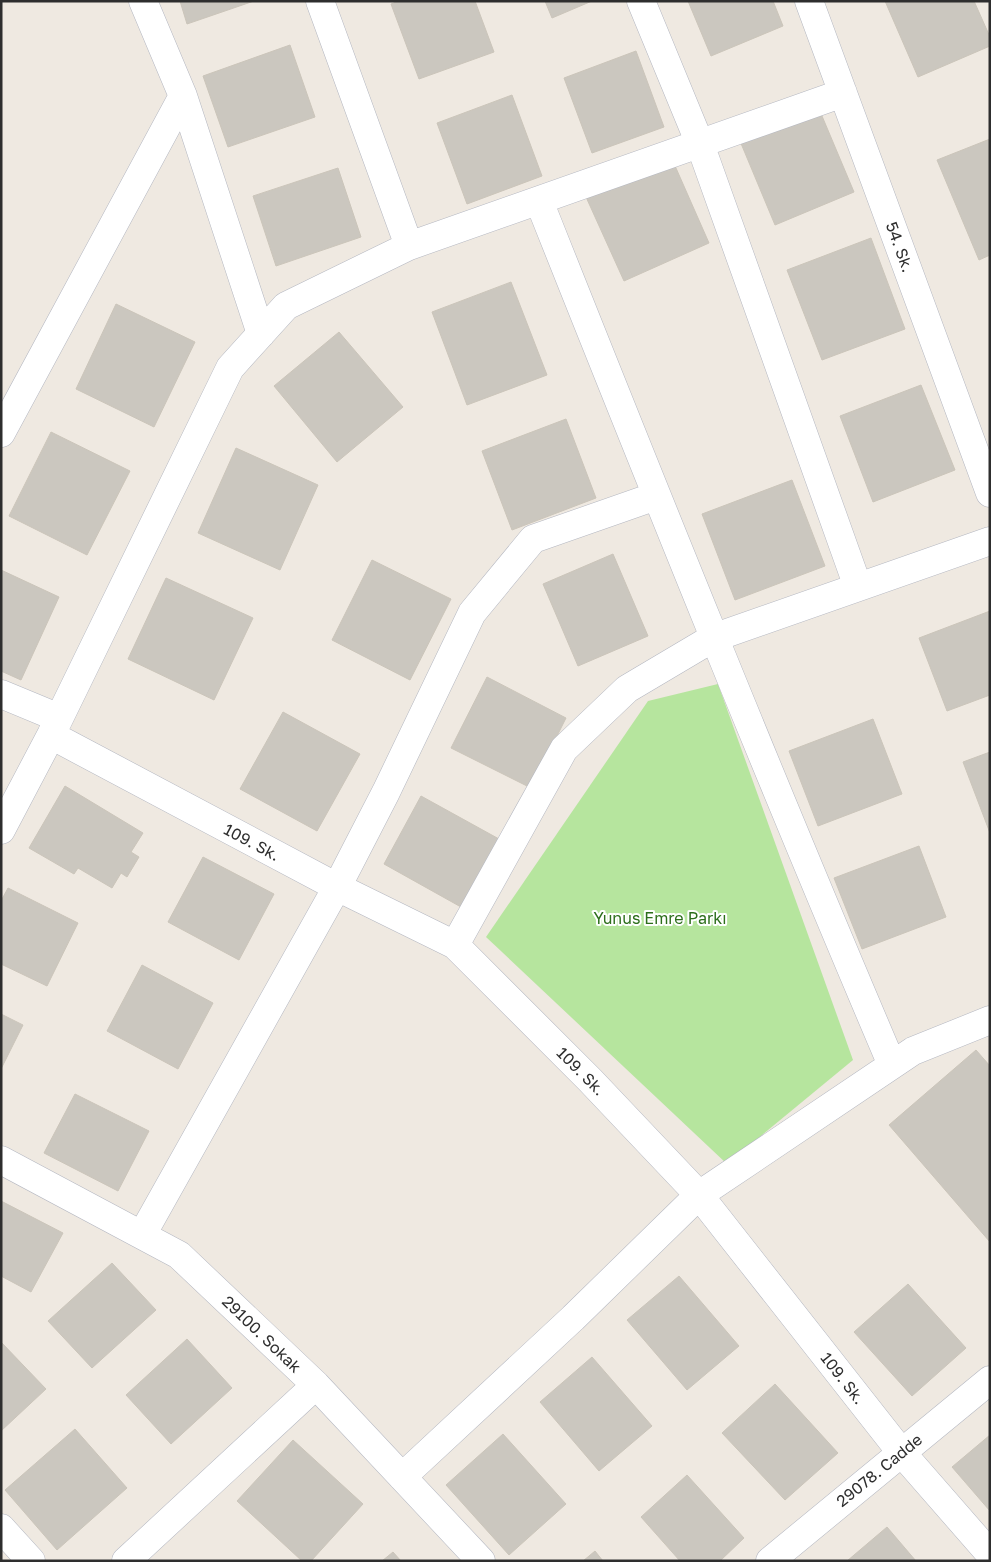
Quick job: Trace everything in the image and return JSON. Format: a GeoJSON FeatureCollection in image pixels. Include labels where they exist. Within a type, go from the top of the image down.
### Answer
{"type":"FeatureCollection","features":[{"type":"Feature","properties":{"kind":"street"},"geometry":{"type":"LineString","coordinates":[[143,1],[183,96],[261,334]]}},
{"type":"Feature","properties":{"kind":"street"},"geometry":{"type":"LineString","coordinates":[[320,1],[409,246]]}},
{"type":"Feature","properties":{"kind":"street"},"geometry":{"type":"LineString","coordinates":[[641,1],[700,144],[858,587]]}},
{"type":"Feature","properties":{"kind":"street","name":"54. Sk."},"geometry":{"type":"LineString","coordinates":[[810,1],[990,493]]}},
{"type":"Feature","properties":{"kind":"street"},"geometry":{"type":"LineString","coordinates":[[1,830],[55,726],[230,368],[286,306],[409,246],[843,93]]}},
{"type":"Feature","properties":{"kind":"street"},"geometry":{"type":"LineString","coordinates":[[1,432],[183,96]]}},
{"type":"Feature","properties":{"kind":"street"},"geometry":{"type":"LineString","coordinates":[[539,201],[713,638],[800,850],[892,1065]]}},
{"type":"Feature","properties":{"kind":"street"},"geometry":{"type":"LineString","coordinates":[[142,1235],[338,887],[472,613],[533,539],[656,496]]}},
{"type":"Feature","properties":{"kind":"street"},"geometry":{"type":"LineString","coordinates":[[455,945],[564,749],[627,689],[713,638],[990,540]]}},
{"type":"Feature","properties":{"kind":"street","name":"109. Sk."},"geometry":{"type":"LineString","coordinates":[[1,694],[338,887],[455,945],[590,1080],[699,1195],[901,1452],[990,1554]]}},
{"type":"Feature","properties":{"kind":"street"},"geometry":{"type":"LineString","coordinates":[[402,1477],[573,1318],[699,1195],[913,1051],[990,1020]]}},
{"type":"Feature","properties":{"kind":"street","name":"29100. Sokak"},"geometry":{"type":"LineString","coordinates":[[1,1160],[179,1255],[316,1385],[481,1561]]}},
{"type":"Feature","properties":{"kind":"street","name":"29078. Cadde"},"geometry":{"type":"LineString","coordinates":[[770,1561],[990,1380]]}},
{"type":"Feature","properties":{"kind":"street"},"geometry":{"type":"LineString","coordinates":[[126,1561],[316,1385]]}},
{"type":"Feature","properties":{"kind":"street"},"geometry":{"type":"LineString","coordinates":[[1,1528],[31,1561]]}},
{"type":"Feature","properties":{"kind":"green space","name":"Yunus Emre Parkı"},"geometry":{"type":"Polygon","coordinates":[[[718,684],[853,1060],[727,1164],[486,937],[648,701],[718,684]]]}},
{"type":"Feature","properties":{"kind":"building"},"geometry":{"type":"Polygon","coordinates":[[[180,1],[254,1],[187,24],[180,1]]]}},
{"type":"Feature","properties":{"kind":"building"},"geometry":{"type":"Polygon","coordinates":[[[399,1],[475,1],[494,52],[419,79],[391,4],[399,1]]]}},
{"type":"Feature","properties":{"kind":"building"},"geometry":{"type":"Polygon","coordinates":[[[545,1],[592,1],[552,18],[545,1]]]}},
{"type":"Feature","properties":{"kind":"building"},"geometry":{"type":"Polygon","coordinates":[[[688,1],[773,1],[783,26],[711,56],[688,1]]]}},
{"type":"Feature","properties":{"kind":"building"},"geometry":{"type":"Polygon","coordinates":[[[885,1],[974,1],[990,37],[990,46],[918,77],[885,1]]]}},
{"type":"Feature","properties":{"kind":"building"},"geometry":{"type":"Polygon","coordinates":[[[290,45],[315,117],[228,147],[203,76],[290,45]]]}},
{"type":"Feature","properties":{"kind":"building"},"geometry":{"type":"Polygon","coordinates":[[[636,51],[664,127],[592,153],[564,78],[636,51]]]}},
{"type":"Feature","properties":{"kind":"building"},"geometry":{"type":"Polygon","coordinates":[[[512,95],[542,176],[467,204],[437,123],[512,95]]]}},
{"type":"Feature","properties":{"kind":"building"},"geometry":{"type":"Polygon","coordinates":[[[814,97],[854,192],[775,225],[735,129],[814,97]]]}},
{"type":"Feature","properties":{"kind":"building"},"geometry":{"type":"Polygon","coordinates":[[[990,139],[990,255],[979,260],[937,160],[990,139]]]}},
{"type":"Feature","properties":{"kind":"building"},"geometry":{"type":"Polygon","coordinates":[[[672,159],[709,243],[624,281],[586,197],[672,159]]]}},
{"type":"Feature","properties":{"kind":"building"},"geometry":{"type":"Polygon","coordinates":[[[338,168],[361,237],[276,266],[253,196],[338,168]]]}},
{"type":"Feature","properties":{"kind":"building"},"geometry":{"type":"Polygon","coordinates":[[[871,238],[905,329],[822,360],[787,270],[871,238]]]}},
{"type":"Feature","properties":{"kind":"building"},"geometry":{"type":"Polygon","coordinates":[[[511,282],[547,375],[467,405],[432,312],[511,282]]]}},
{"type":"Feature","properties":{"kind":"building"},"geometry":{"type":"Polygon","coordinates":[[[116,304],[195,342],[154,427],[76,389],[116,304]]]}},
{"type":"Feature","properties":{"kind":"building"},"geometry":{"type":"Polygon","coordinates":[[[339,332],[403,407],[337,462],[274,386],[339,332]]]}},
{"type":"Feature","properties":{"kind":"building"},"geometry":{"type":"Polygon","coordinates":[[[921,385],[955,470],[873,502],[840,416],[921,385]]]}},
{"type":"Feature","properties":{"kind":"building"},"geometry":{"type":"Polygon","coordinates":[[[566,419],[596,498],[512,530],[482,451],[566,419]]]}},
{"type":"Feature","properties":{"kind":"building"},"geometry":{"type":"Polygon","coordinates":[[[51,432],[130,471],[87,555],[9,516],[51,432]]]}},
{"type":"Feature","properties":{"kind":"building"},"geometry":{"type":"Polygon","coordinates":[[[236,448],[318,485],[280,570],[198,533],[236,448]]]}},
{"type":"Feature","properties":{"kind":"building"},"geometry":{"type":"Polygon","coordinates":[[[792,480],[825,566],[735,600],[702,514],[792,480]]]}},
{"type":"Feature","properties":{"kind":"building"},"geometry":{"type":"Polygon","coordinates":[[[613,554],[648,636],[578,666],[543,584],[613,554]]]}},
{"type":"Feature","properties":{"kind":"building"},"geometry":{"type":"Polygon","coordinates":[[[372,560],[451,599],[410,680],[332,640],[372,560]]]}},
{"type":"Feature","properties":{"kind":"building"},"geometry":{"type":"Polygon","coordinates":[[[1,570],[59,597],[21,680],[1,671],[1,570]]]}},
{"type":"Feature","properties":{"kind":"building"},"geometry":{"type":"Polygon","coordinates":[[[166,578],[253,618],[214,700],[128,659],[166,578]]]}},
{"type":"Feature","properties":{"kind":"building"},"geometry":{"type":"Polygon","coordinates":[[[990,611],[990,695],[947,711],[919,638],[990,611]]]}},
{"type":"Feature","properties":{"kind":"building"},"geometry":{"type":"Polygon","coordinates":[[[487,677],[566,718],[531,788],[451,748],[487,677]]]}},
{"type":"Feature","properties":{"kind":"building"},"geometry":{"type":"Polygon","coordinates":[[[283,712],[360,754],[317,831],[240,789],[283,712]]]}},
{"type":"Feature","properties":{"kind":"building"},"geometry":{"type":"Polygon","coordinates":[[[873,719],[902,794],[818,826],[789,751],[873,719]]]}},
{"type":"Feature","properties":{"kind":"building"},"geometry":{"type":"Polygon","coordinates":[[[990,752],[990,833],[963,762],[990,752]]]}},
{"type":"Feature","properties":{"kind":"building"},"geometry":{"type":"Polygon","coordinates":[[[65,786],[143,833],[131,852],[139,857],[127,877],[121,873],[112,888],[78,868],[74,874],[29,848],[65,786]]]}},
{"type":"Feature","properties":{"kind":"building"},"geometry":{"type":"Polygon","coordinates":[[[421,796],[499,839],[461,907],[384,864],[421,796]]]}},
{"type":"Feature","properties":{"kind":"building"},"geometry":{"type":"Polygon","coordinates":[[[919,846],[946,917],[862,949],[834,878],[919,846]]]}},
{"type":"Feature","properties":{"kind":"building"},"geometry":{"type":"Polygon","coordinates":[[[203,857],[274,894],[239,960],[168,922],[203,857]]]}},
{"type":"Feature","properties":{"kind":"building"},"geometry":{"type":"Polygon","coordinates":[[[8,888],[78,923],[47,986],[1,964],[1,901],[8,888]]]}},
{"type":"Feature","properties":{"kind":"building"},"geometry":{"type":"Polygon","coordinates":[[[142,965],[213,1003],[178,1069],[107,1031],[142,965]]]}},
{"type":"Feature","properties":{"kind":"building"},"geometry":{"type":"Polygon","coordinates":[[[1,1014],[23,1025],[1,1069],[1,1014]]]}},
{"type":"Feature","properties":{"kind":"building"},"geometry":{"type":"Polygon","coordinates":[[[976,1050],[990,1066],[990,1242],[889,1125],[976,1050]]]}},
{"type":"Feature","properties":{"kind":"building"},"geometry":{"type":"Polygon","coordinates":[[[75,1094],[149,1131],[118,1191],[44,1153],[75,1094]]]}},
{"type":"Feature","properties":{"kind":"building"},"geometry":{"type":"Polygon","coordinates":[[[1,1201],[63,1233],[31,1292],[1,1276],[1,1201]]]}},
{"type":"Feature","properties":{"kind":"building"},"geometry":{"type":"Polygon","coordinates":[[[112,1263],[156,1310],[92,1368],[48,1321],[112,1263]]]}},
{"type":"Feature","properties":{"kind":"building"},"geometry":{"type":"Polygon","coordinates":[[[679,1276],[739,1346],[687,1390],[627,1320],[679,1276]]]}},
{"type":"Feature","properties":{"kind":"building"},"geometry":{"type":"Polygon","coordinates":[[[908,1284],[966,1348],[912,1396],[854,1332],[908,1284]]]}},
{"type":"Feature","properties":{"kind":"building"},"geometry":{"type":"Polygon","coordinates":[[[187,1339],[232,1388],[171,1444],[126,1395],[187,1339]]]}},
{"type":"Feature","properties":{"kind":"building"},"geometry":{"type":"Polygon","coordinates":[[[1,1342],[46,1389],[1,1431],[1,1342]]]}},
{"type":"Feature","properties":{"kind":"building"},"geometry":{"type":"Polygon","coordinates":[[[592,1357],[652,1426],[599,1471],[540,1402],[592,1357]]]}},
{"type":"Feature","properties":{"kind":"building"},"geometry":{"type":"Polygon","coordinates":[[[775,1384],[838,1453],[785,1500],[722,1433],[775,1384]]]}},
{"type":"Feature","properties":{"kind":"building"},"geometry":{"type":"Polygon","coordinates":[[[75,1429],[127,1488],[57,1550],[5,1490],[75,1429]]]}},
{"type":"Feature","properties":{"kind":"building"},"geometry":{"type":"Polygon","coordinates":[[[503,1434],[566,1504],[509,1555],[446,1485],[503,1434]]]}},
{"type":"Feature","properties":{"kind":"building"},"geometry":{"type":"Polygon","coordinates":[[[990,1435],[990,1511],[952,1467],[990,1435]]]}},
{"type":"Feature","properties":{"kind":"building"},"geometry":{"type":"Polygon","coordinates":[[[293,1440],[363,1504],[311,1561],[302,1561],[237,1501],[293,1440]]]}},
{"type":"Feature","properties":{"kind":"building"},"geometry":{"type":"Polygon","coordinates":[[[687,1475],[744,1538],[720,1561],[680,1561],[641,1517],[687,1475]]]}},
{"type":"Feature","properties":{"kind":"building"},"geometry":{"type":"Polygon","coordinates":[[[887,1527],[916,1561],[847,1561],[887,1527]]]}},
{"type":"Feature","properties":{"kind":"building"},"geometry":{"type":"Polygon","coordinates":[[[595,1551],[603,1561],[583,1561],[595,1551]]]}},
{"type":"Feature","properties":{"kind":"building"},"geometry":{"type":"Polygon","coordinates":[[[393,1552],[401,1561],[382,1561],[393,1552]]]}}]}
